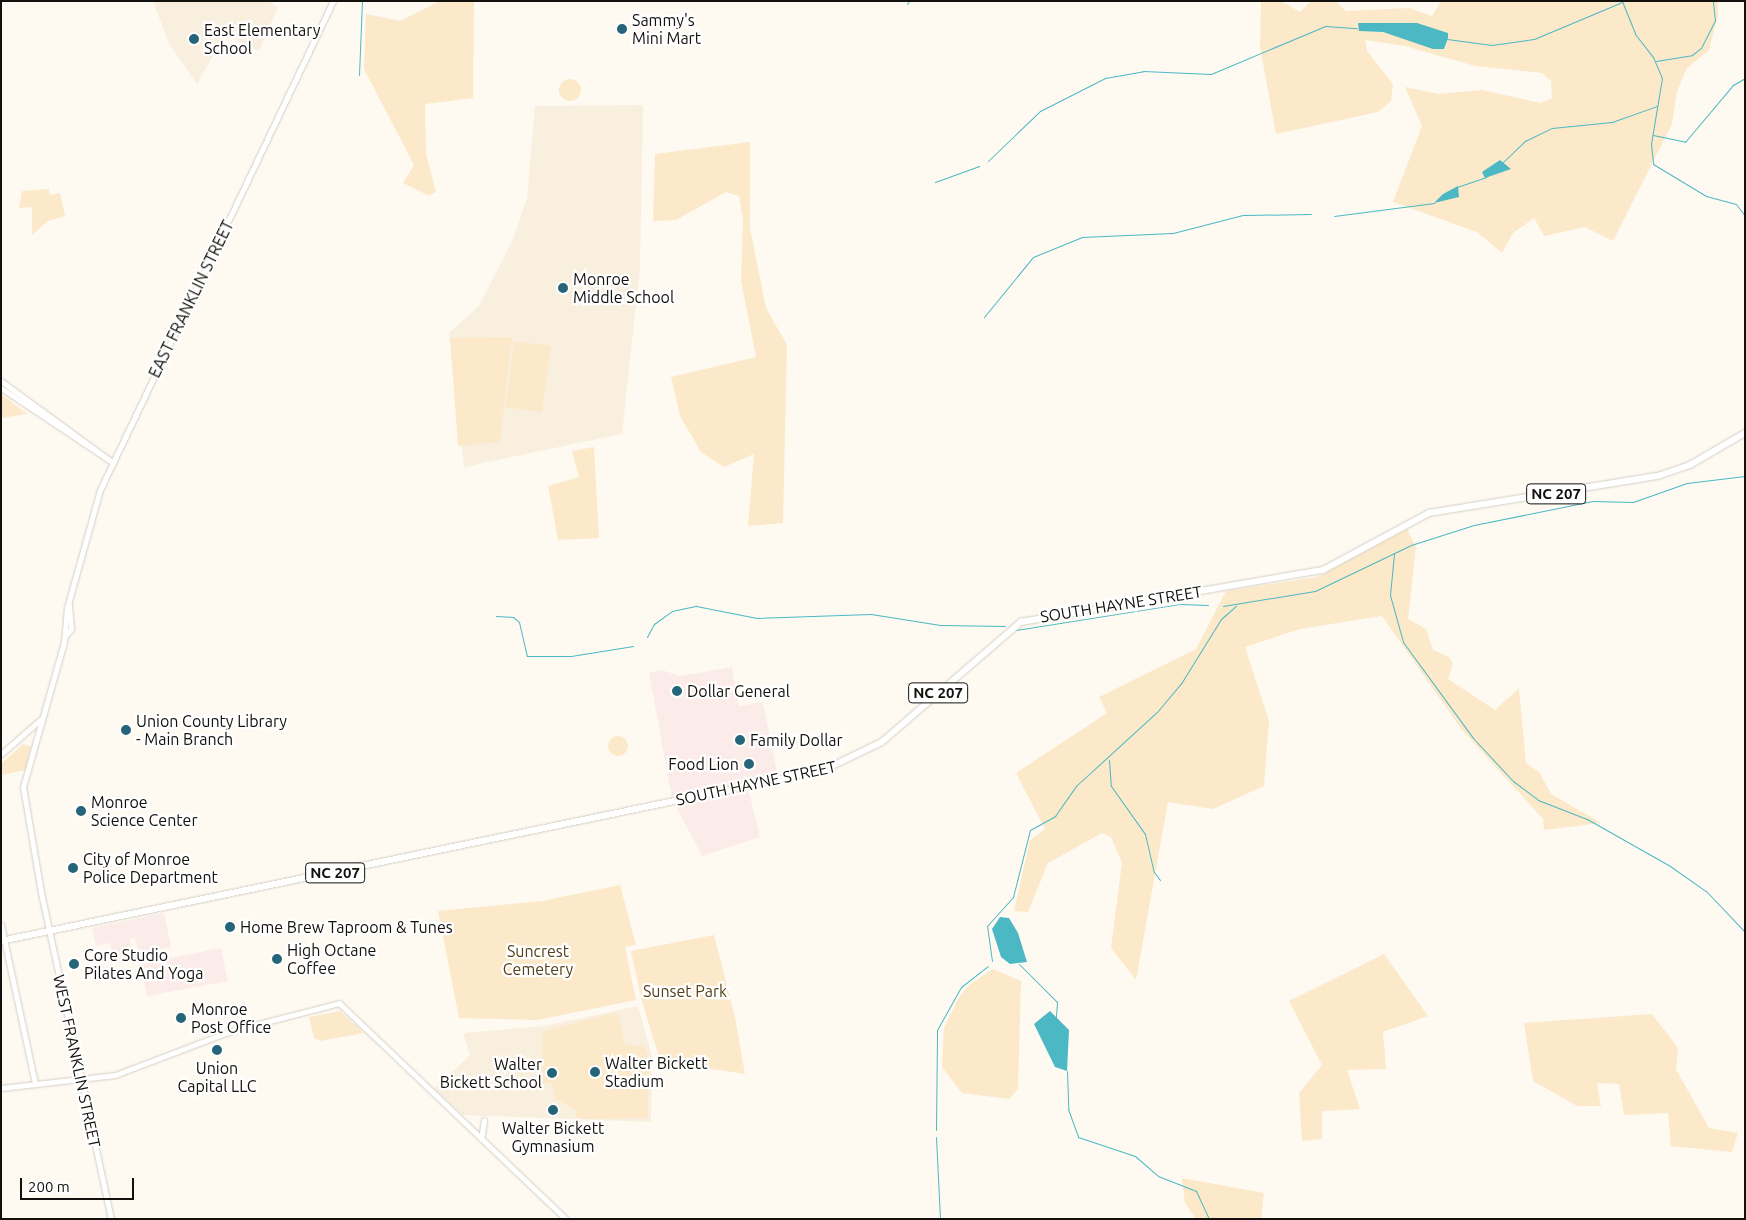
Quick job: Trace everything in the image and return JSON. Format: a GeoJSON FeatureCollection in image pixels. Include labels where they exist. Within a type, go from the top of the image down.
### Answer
{"type":"FeatureCollection","features":[{"type":"Feature","properties":{"kind":"main road","name":"EAST FRANKLIN STREET"},"geometry":{"type":"LineString","coordinates":[[49,932],[22,800],[42,717],[66,636],[69,604],[100,490],[332,1]]}},
{"type":"Feature","properties":{"kind":"main road"},"geometry":{"type":"LineString","coordinates":[[1,381],[75,433],[112,462]]}},
{"type":"Feature","properties":{"kind":"main road"},"geometry":{"type":"LineString","coordinates":[[4,390],[37,416],[112,462]]}},
{"type":"Feature","properties":{"kind":"main road"},"geometry":{"type":"LineString","coordinates":[[4,390],[35,406]]}},
{"type":"Feature","properties":{"kind":"main road"},"geometry":{"type":"LineString","coordinates":[[37,416],[75,433]]}},
{"type":"Feature","properties":{"kind":"main road","name":"SOUTH HAYNE STREET"},"geometry":{"type":"LineString","coordinates":[[49,932],[824,770],[857,758],[882,742],[1015,624],[1310,573],[1335,565],[1429,513],[1658,476],[1690,465],[1745,433]]}},
{"type":"Feature","properties":{"kind":"main road"},"geometry":{"type":"LineString","coordinates":[[1,754],[42,717]]}},
{"type":"Feature","properties":{"kind":"main road"},"geometry":{"type":"LineString","coordinates":[[1,925],[35,1084]]}},
{"type":"Feature","properties":{"kind":"main road","name":"NC 207"},"geometry":{"type":"LineString","coordinates":[[3,941],[49,932]]}},
{"type":"Feature","properties":{"kind":"main road","name":"WEST FRANKLIN STREET"},"geometry":{"type":"LineString","coordinates":[[49,932],[111,1219]]}},
{"type":"Feature","properties":{"kind":"main road"},"geometry":{"type":"LineString","coordinates":[[1,1088],[81,1081],[116,1075],[157,1061],[230,1031],[339,1003],[566,1219]]}},
{"type":"Feature","properties":{"kind":"main road"},"geometry":{"type":"LineString","coordinates":[[481,1139],[484,1120]]}},
{"type":"Feature","properties":{"kind":"shaded area","name":"East Elementary School"},"geometry":{"type":"Polygon","coordinates":[[[153,1],[269,1],[278,7],[259,51],[225,34],[197,84],[169,44],[153,1]]]}},
{"type":"Feature","properties":{"kind":"shaded area","name":"Monroe Middle School"},"geometry":{"type":"Polygon","coordinates":[[[643,105],[640,269],[622,434],[464,467],[449,333],[479,306],[513,239],[527,198],[535,106],[643,105]]]}},
{"type":"Feature","properties":{"kind":"shaded area"},"geometry":{"type":"Polygon","coordinates":[[[732,667],[739,706],[763,702],[778,777],[747,784],[760,837],[702,856],[672,799],[649,673],[662,670],[680,676],[732,667]]]}},
{"type":"Feature","properties":{"kind":"shaded area"},"geometry":{"type":"Polygon","coordinates":[[[164,913],[171,947],[139,954],[135,938],[130,939],[133,956],[114,960],[110,943],[96,946],[92,928],[164,913]]]}},
{"type":"Feature","properties":{"kind":"shaded area"},"geometry":{"type":"Polygon","coordinates":[[[221,948],[228,981],[147,996],[141,964],[221,948]]]}},
{"type":"Feature","properties":{"kind":"shaded area","name":"Walter Bickett School"},"geometry":{"type":"Polygon","coordinates":[[[638,1006],[652,1056],[651,1122],[463,1115],[434,1089],[470,1055],[463,1033],[544,1026],[638,1006]]]}},
{"type":"Feature","properties":{"kind":"green space"},"geometry":{"type":"Polygon","coordinates":[[[440,1],[474,1],[473,98],[425,104],[426,154],[436,192],[429,196],[403,183],[414,165],[364,69],[366,14],[400,21],[440,1]]]}},
{"type":"Feature","properties":{"kind":"green space"},"geometry":{"type":"Polygon","coordinates":[[[1261,1],[1281,1],[1300,12],[1310,2],[1335,1],[1346,11],[1409,8],[1432,16],[1441,1],[1718,1],[1718,15],[1709,50],[1687,68],[1677,91],[1672,124],[1613,241],[1585,227],[1544,236],[1534,218],[1513,233],[1502,253],[1477,232],[1393,202],[1422,126],[1405,87],[1439,94],[1482,90],[1541,103],[1552,98],[1551,81],[1542,73],[1475,66],[1405,46],[1365,40],[1367,51],[1393,84],[1391,101],[1378,112],[1276,134],[1260,47],[1261,1]]]}},
{"type":"Feature","properties":{"kind":"green space"},"geometry":{"type":"Polygon","coordinates":[[[570,79],[578,82],[581,90],[578,98],[570,101],[562,98],[559,90],[562,82],[570,79]]]}},
{"type":"Feature","properties":{"kind":"green space"},"geometry":{"type":"Polygon","coordinates":[[[750,142],[750,228],[766,308],[787,345],[783,523],[748,526],[754,454],[724,467],[701,452],[680,416],[671,377],[756,357],[741,280],[743,220],[739,196],[726,192],[676,220],[653,221],[655,154],[750,142]]]}},
{"type":"Feature","properties":{"kind":"green space"},"geometry":{"type":"Polygon","coordinates":[[[49,189],[50,195],[60,193],[65,216],[48,221],[32,235],[32,207],[19,208],[22,191],[49,189]]]}},
{"type":"Feature","properties":{"kind":"green space"},"geometry":{"type":"Polygon","coordinates":[[[512,337],[500,442],[458,446],[450,338],[512,337]]]}},
{"type":"Feature","properties":{"kind":"green space"},"geometry":{"type":"Polygon","coordinates":[[[514,341],[551,346],[542,412],[506,407],[514,341]]]}},
{"type":"Feature","properties":{"kind":"green space"},"geometry":{"type":"Polygon","coordinates":[[[1,394],[27,414],[1,418],[1,394]]]}},
{"type":"Feature","properties":{"kind":"green space"},"geometry":{"type":"Polygon","coordinates":[[[594,447],[599,538],[558,540],[548,486],[579,477],[572,451],[594,447]]]}},
{"type":"Feature","properties":{"kind":"green space"},"geometry":{"type":"Polygon","coordinates":[[[1407,529],[1416,547],[1408,619],[1426,629],[1433,650],[1449,657],[1453,664],[1448,679],[1495,710],[1519,688],[1526,763],[1539,772],[1551,794],[1601,823],[1544,830],[1543,819],[1462,730],[1382,616],[1300,629],[1245,647],[1269,721],[1264,786],[1213,809],[1168,802],[1136,980],[1111,948],[1122,863],[1111,837],[1102,833],[1048,863],[1028,912],[1014,911],[1030,840],[1045,829],[1016,773],[1107,713],[1099,697],[1196,649],[1226,591],[1317,577],[1407,529]]]}},
{"type":"Feature","properties":{"kind":"green space"},"geometry":{"type":"Polygon","coordinates":[[[618,736],[625,739],[628,746],[625,753],[618,756],[611,753],[608,746],[611,739],[618,736]]]}},
{"type":"Feature","properties":{"kind":"green space"},"geometry":{"type":"Polygon","coordinates":[[[23,744],[31,747],[25,770],[3,775],[1,764],[23,744]]]}},
{"type":"Feature","properties":{"kind":"green space","name":"Suncrest Cemetery"},"geometry":{"type":"Polygon","coordinates":[[[620,885],[636,945],[625,947],[636,1000],[537,1020],[459,1018],[438,911],[542,901],[620,885]]]}},
{"type":"Feature","properties":{"kind":"green space","name":"Sunset Park"},"geometry":{"type":"Polygon","coordinates":[[[714,935],[735,1017],[745,1074],[691,1066],[658,1054],[641,998],[631,951],[714,935]]]}},
{"type":"Feature","properties":{"kind":"green space"},"geometry":{"type":"Polygon","coordinates":[[[1384,954],[1428,1016],[1383,1032],[1386,1069],[1347,1070],[1360,1109],[1322,1111],[1322,1139],[1302,1141],[1299,1093],[1322,1065],[1289,1001],[1384,954]]]}},
{"type":"Feature","properties":{"kind":"green space"},"geometry":{"type":"Polygon","coordinates":[[[993,969],[1021,981],[1018,1089],[1009,1099],[962,1093],[942,1067],[944,1028],[958,999],[969,985],[993,969]]]}},
{"type":"Feature","properties":{"kind":"green space"},"geometry":{"type":"Polygon","coordinates":[[[340,1011],[364,1033],[320,1041],[314,1038],[309,1017],[340,1011]]]}},
{"type":"Feature","properties":{"kind":"green space","name":"Walter Bickett Stadium"},"geometry":{"type":"Polygon","coordinates":[[[618,1012],[625,1044],[645,1047],[648,1056],[648,1118],[576,1119],[576,1110],[555,1098],[552,1083],[541,1083],[543,1031],[618,1012]]]}},
{"type":"Feature","properties":{"kind":"green space"},"geometry":{"type":"Polygon","coordinates":[[[1652,1014],[1678,1048],[1676,1069],[1709,1128],[1738,1133],[1732,1152],[1671,1146],[1668,1113],[1624,1115],[1619,1084],[1597,1083],[1601,1106],[1577,1106],[1533,1081],[1524,1023],[1652,1014]]]}},
{"type":"Feature","properties":{"kind":"green space"},"geometry":{"type":"Polygon","coordinates":[[[1182,1178],[1264,1193],[1261,1219],[1196,1219],[1185,1203],[1182,1178]]]}},
{"type":"Feature","properties":{"kind":"water"},"geometry":{"type":"Polygon","coordinates":[[[1358,23],[1417,23],[1448,33],[1448,38],[1444,49],[1433,49],[1383,32],[1359,31],[1358,23]]]}},
{"type":"Feature","properties":{"kind":"water"},"geometry":{"type":"Polygon","coordinates":[[[1500,160],[1511,169],[1485,178],[1482,172],[1500,160]]]}},
{"type":"Feature","properties":{"kind":"water"},"geometry":{"type":"Polygon","coordinates":[[[1458,186],[1459,197],[1434,203],[1443,194],[1458,186]]]}},
{"type":"Feature","properties":{"kind":"water"},"geometry":{"type":"Polygon","coordinates":[[[1000,917],[1009,918],[1018,933],[1027,962],[1010,964],[1001,957],[992,929],[1000,917]]]}},
{"type":"Feature","properties":{"kind":"water"},"geometry":{"type":"Polygon","coordinates":[[[1050,1011],[1069,1030],[1067,1071],[1055,1067],[1034,1024],[1050,1011]]]}},
{"type":"Feature","properties":{"kind":"waterway"},"geometry":{"type":"LineString","coordinates":[[359,75],[362,1]]}},
{"type":"Feature","properties":{"kind":"waterway"},"geometry":{"type":"LineString","coordinates":[[1622,1],[1635,34],[1653,57],[1662,78],[1651,144],[1653,164],[1706,196],[1736,204],[1745,216]]}},
{"type":"Feature","properties":{"kind":"waterway"},"geometry":{"type":"LineString","coordinates":[[1656,61],[1692,55],[1701,48],[1715,21],[1713,1]]}},
{"type":"Feature","properties":{"kind":"waterway"},"geometry":{"type":"LineString","coordinates":[[1447,39],[1492,45],[1534,39],[1622,2]]}},
{"type":"Feature","properties":{"kind":"waterway"},"geometry":{"type":"LineString","coordinates":[[988,161],[1040,111],[1105,78],[1143,71],[1211,74],[1325,26],[1357,28]]}},
{"type":"Feature","properties":{"kind":"waterway"},"geometry":{"type":"LineString","coordinates":[[1653,135],[1685,142],[1733,85],[1745,78]]}},
{"type":"Feature","properties":{"kind":"waterway"},"geometry":{"type":"LineString","coordinates":[[1502,163],[1525,141],[1552,128],[1612,122],[1657,106]]}},
{"type":"Feature","properties":{"kind":"waterway"},"geometry":{"type":"LineString","coordinates":[[935,182],[979,166]]}},
{"type":"Feature","properties":{"kind":"waterway"},"geometry":{"type":"LineString","coordinates":[[1457,187],[1486,177]]}},
{"type":"Feature","properties":{"kind":"waterway"},"geometry":{"type":"LineString","coordinates":[[1334,216],[1434,203]]}},
{"type":"Feature","properties":{"kind":"waterway"},"geometry":{"type":"LineString","coordinates":[[984,317],[1033,257],[1082,237],[1173,233],[1243,215],[1311,214]]}},
{"type":"Feature","properties":{"kind":"waterway"},"geometry":{"type":"LineString","coordinates":[[1223,606],[1315,591],[1411,545],[1474,525],[1593,501],[1633,502],[1687,483],[1745,476]]}},
{"type":"Feature","properties":{"kind":"waterway"},"geometry":{"type":"LineString","coordinates":[[1394,554],[1390,595],[1403,642],[1473,738],[1513,781],[1538,800],[1587,819],[1670,866],[1707,892],[1745,932]]}},
{"type":"Feature","properties":{"kind":"waterway"},"geometry":{"type":"LineString","coordinates":[[1016,630],[1181,604],[1208,605]]}},
{"type":"Feature","properties":{"kind":"waterway"},"geometry":{"type":"LineString","coordinates":[[647,637],[654,624],[672,611],[696,606],[757,618],[871,614],[940,625],[1005,626]]}},
{"type":"Feature","properties":{"kind":"waterway"},"geometry":{"type":"LineString","coordinates":[[992,961],[987,926],[1013,897],[1030,830],[1055,816],[1077,785],[1157,712],[1182,682],[1221,619],[1236,606]]}},
{"type":"Feature","properties":{"kind":"waterway"},"geometry":{"type":"LineString","coordinates":[[496,616],[513,617],[519,622],[527,656],[571,656],[633,646]]}},
{"type":"Feature","properties":{"kind":"waterway"},"geometry":{"type":"LineString","coordinates":[[1109,760],[1111,786],[1145,834],[1154,872],[1160,880]]}},
{"type":"Feature","properties":{"kind":"waterway"},"geometry":{"type":"LineString","coordinates":[[1019,964],[1057,1002],[1056,1017]]}},
{"type":"Feature","properties":{"kind":"waterway"},"geometry":{"type":"LineString","coordinates":[[936,1130],[937,1030],[961,987],[988,966]]}},
{"type":"Feature","properties":{"kind":"waterway"},"geometry":{"type":"LineString","coordinates":[[1067,1071],[1068,1109],[1078,1137],[1135,1156],[1158,1176],[1196,1191],[1209,1219]]}},
{"type":"Feature","properties":{"kind":"waterway"},"geometry":{"type":"LineString","coordinates":[[936,1137],[940,1219]]}},
{"type":"Feature","properties":{"kind":"place","name":"Sammy's Mini Mart"},"geometry":{"type":"Point","coordinates":[622,29]}},
{"type":"Feature","properties":{"kind":"place","name":"East Elementary School"},"geometry":{"type":"Point","coordinates":[194,39]}},
{"type":"Feature","properties":{"kind":"place","name":"Monroe Middle School"},"geometry":{"type":"Point","coordinates":[563,288]}},
{"type":"Feature","properties":{"kind":"place","name":"Dollar General"},"geometry":{"type":"Point","coordinates":[677,691]}},
{"type":"Feature","properties":{"kind":"place","name":"Union County Library - Main Branch"},"geometry":{"type":"Point","coordinates":[126,730]}},
{"type":"Feature","properties":{"kind":"place","name":"Family Dollar"},"geometry":{"type":"Point","coordinates":[740,740]}},
{"type":"Feature","properties":{"kind":"place","name":"Food Lion"},"geometry":{"type":"Point","coordinates":[749,764]}},
{"type":"Feature","properties":{"kind":"place","name":"Monroe Science Center"},"geometry":{"type":"Point","coordinates":[81,811]}},
{"type":"Feature","properties":{"kind":"place","name":"City of Monroe Police Department"},"geometry":{"type":"Point","coordinates":[73,868]}},
{"type":"Feature","properties":{"kind":"place","name":"Home Brew Taproom & Tunes"},"geometry":{"type":"Point","coordinates":[230,927]}},
{"type":"Feature","properties":{"kind":"place","name":"High Octane Coffee"},"geometry":{"type":"Point","coordinates":[277,959]}},
{"type":"Feature","properties":{"kind":"place","name":"Core Studio Pilates And Yoga"},"geometry":{"type":"Point","coordinates":[74,964]}},
{"type":"Feature","properties":{"kind":"place","name":"Monroe Post Office"},"geometry":{"type":"Point","coordinates":[181,1018]}},
{"type":"Feature","properties":{"kind":"place","name":"Union Capital LLC"},"geometry":{"type":"Point","coordinates":[217,1050]}},
{"type":"Feature","properties":{"kind":"place","name":"Walter Bickett Stadium"},"geometry":{"type":"Point","coordinates":[595,1072]}},
{"type":"Feature","properties":{"kind":"place","name":"Walter Bickett School"},"geometry":{"type":"Point","coordinates":[552,1073]}},
{"type":"Feature","properties":{"kind":"place","name":"Walter Bickett Gymnasium"},"geometry":{"type":"Point","coordinates":[553,1110]}}]}
